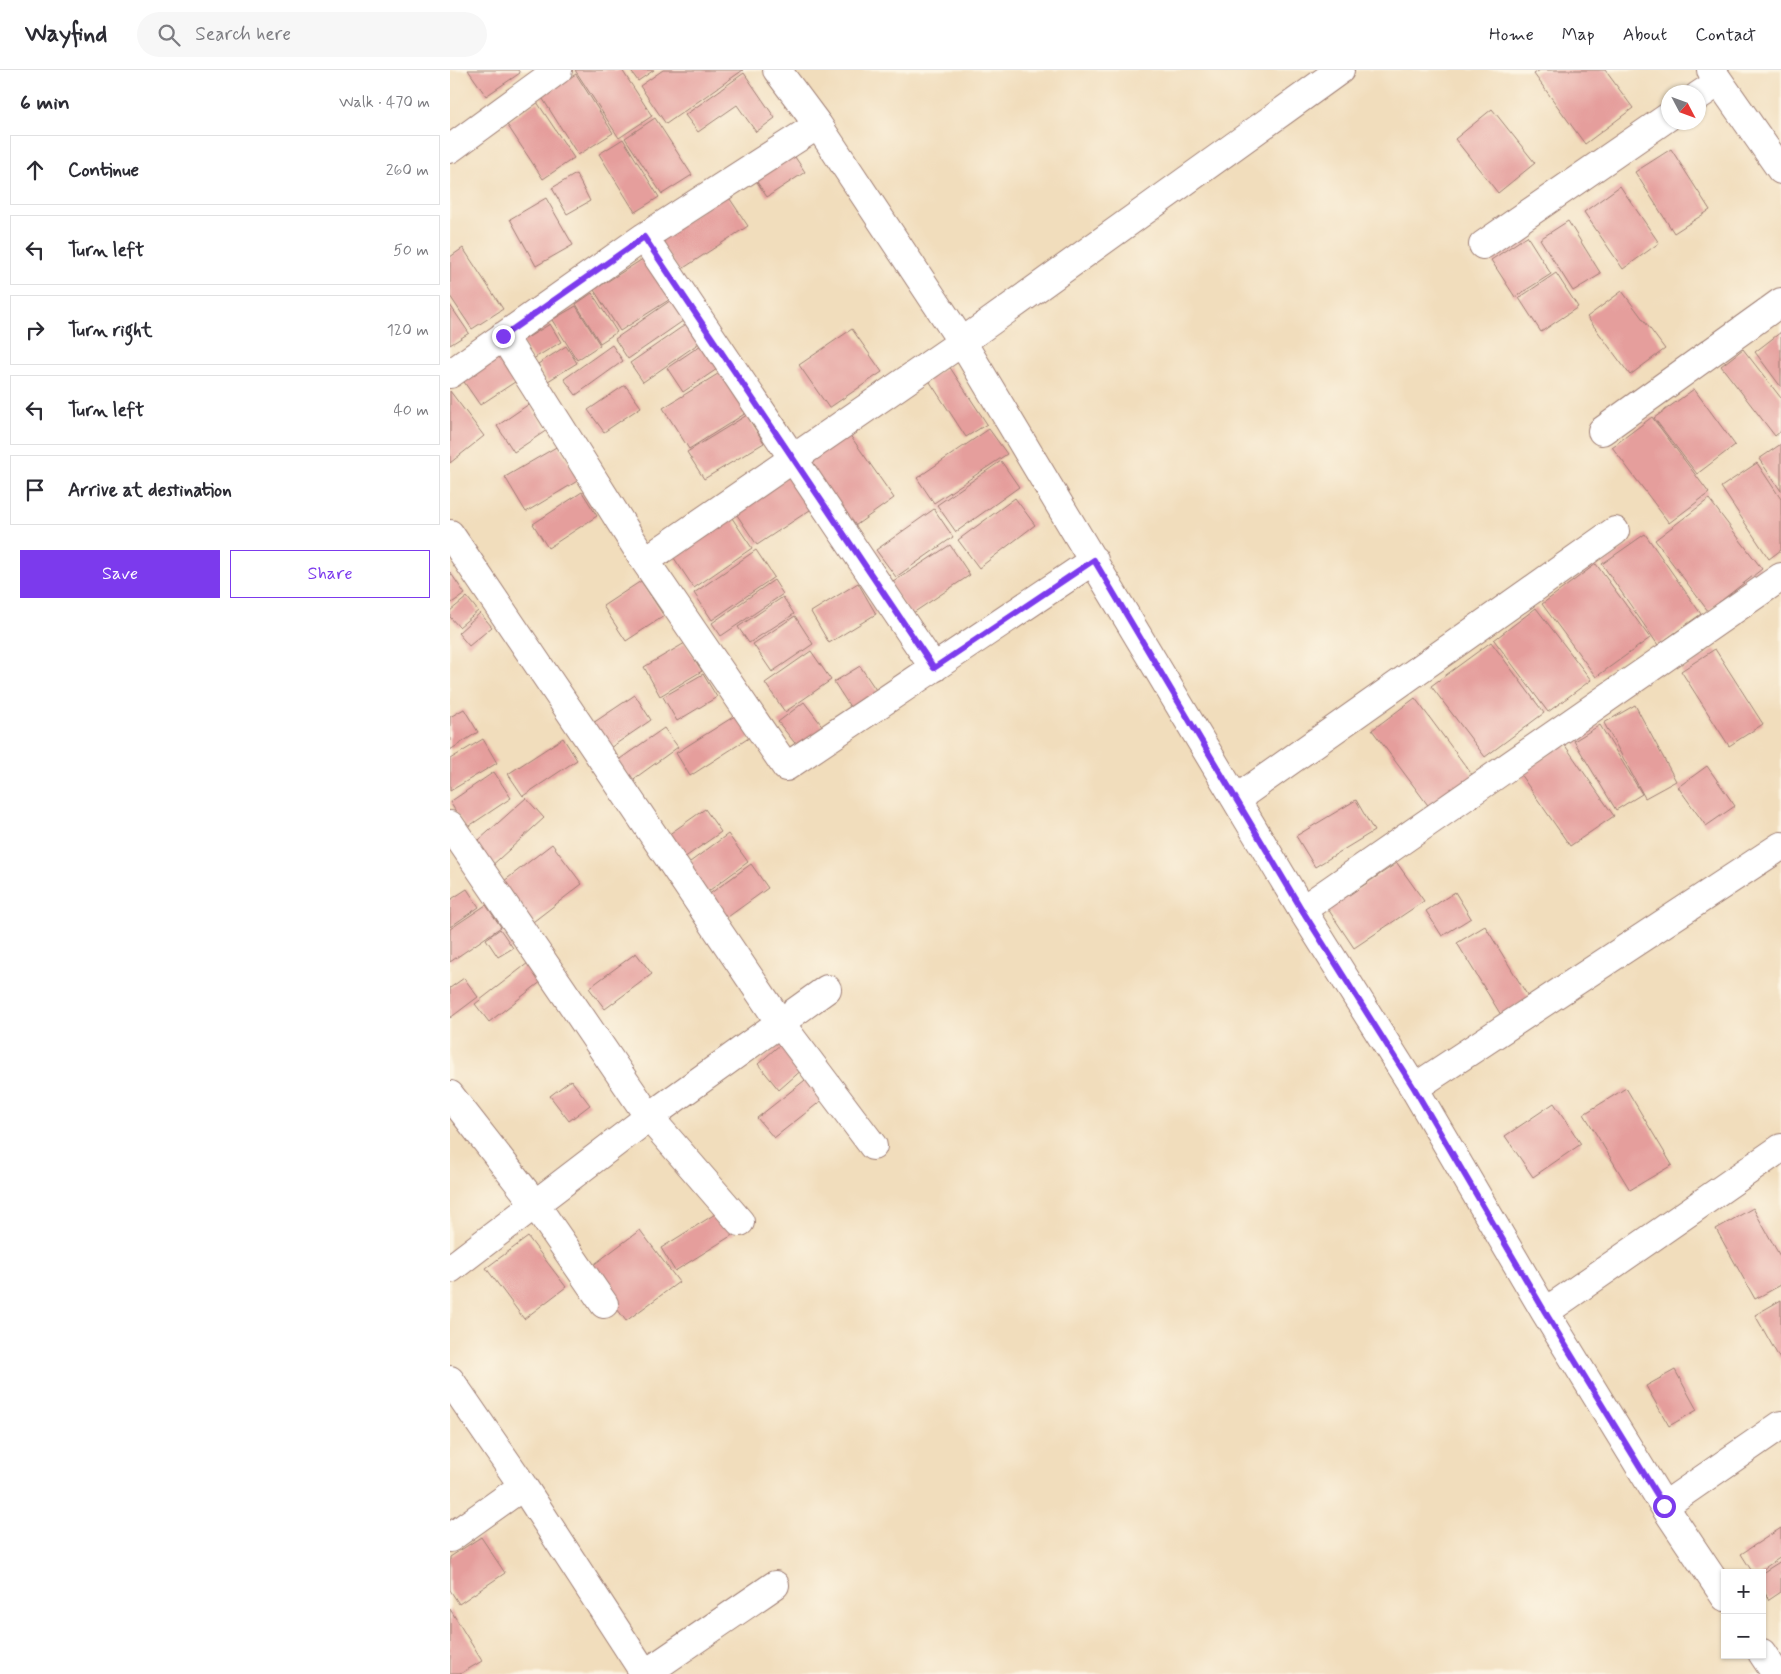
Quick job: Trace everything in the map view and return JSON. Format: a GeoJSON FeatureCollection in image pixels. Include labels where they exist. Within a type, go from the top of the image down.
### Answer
{"type":"FeatureCollection","features":[{"type":"Feature","properties":{"kind":"street"},"geometry":{"type":"LineString","coordinates":[[450,149],[558,70]]}},
{"type":"Feature","properties":{"kind":"street"},"geometry":{"type":"LineString","coordinates":[[777,70],[818,125],[962,342],[1302,910],[1414,1088],[1545,1312],[1664,1506],[1721,1591]]}},
{"type":"Feature","properties":{"kind":"street"},"geometry":{"type":"LineString","coordinates":[[645,561],[962,342],[1340,70]]}},
{"type":"Feature","properties":{"kind":"street"},"geometry":{"type":"LineString","coordinates":[[1709,83],[1781,170]]}},
{"type":"Feature","properties":{"kind":"street"},"geometry":{"type":"LineString","coordinates":[[1483,245],[1661,122]]}},
{"type":"Feature","properties":{"kind":"street"},"geometry":{"type":"LineString","coordinates":[[450,374],[644,237],[818,125]]}},
{"type":"Feature","properties":{"kind":"street"},"geometry":{"type":"LineString","coordinates":[[644,237],[934,668]]}},
{"type":"Feature","properties":{"kind":"street"},"geometry":{"type":"LineString","coordinates":[[1602,431],[1781,302]]}},
{"type":"Feature","properties":{"kind":"street"},"geometry":{"type":"LineString","coordinates":[[503,336],[645,561],[786,767],[1094,560]]}},
{"type":"Feature","properties":{"kind":"street"},"geometry":{"type":"LineString","coordinates":[[1236,799],[1615,531]]}},
{"type":"Feature","properties":{"kind":"street"},"geometry":{"type":"LineString","coordinates":[[450,534],[781,1024],[873,1146]]}},
{"type":"Feature","properties":{"kind":"street"},"geometry":{"type":"LineString","coordinates":[[1302,910],[1781,577]]}},
{"type":"Feature","properties":{"kind":"street"},"geometry":{"type":"LineString","coordinates":[[450,825],[649,1117],[740,1222]]}},
{"type":"Feature","properties":{"kind":"street"},"geometry":{"type":"LineString","coordinates":[[1414,1088],[1781,846]]}},
{"type":"Feature","properties":{"kind":"street"},"geometry":{"type":"LineString","coordinates":[[450,1269],[649,1117],[827,990]]}},
{"type":"Feature","properties":{"kind":"street"},"geometry":{"type":"LineString","coordinates":[[450,1095],[534,1204],[604,1304]]}},
{"type":"Feature","properties":{"kind":"street"},"geometry":{"type":"LineString","coordinates":[[1545,1312],[1781,1148]]}},
{"type":"Feature","properties":{"kind":"street"},"geometry":{"type":"LineString","coordinates":[[450,1380],[523,1486],[645,1674],[775,1584]]}},
{"type":"Feature","properties":{"kind":"street"},"geometry":{"type":"LineString","coordinates":[[1664,1506],[1781,1425]]}},
{"type":"Feature","properties":{"kind":"street"},"geometry":{"type":"LineString","coordinates":[[450,1538],[523,1486]]}},
{"type":"Feature","properties":{"kind":"building"},"geometry":{"type":"Polygon","coordinates":[[[468,70],[518,70],[520,73],[486,96],[468,70]]]}},
{"type":"Feature","properties":{"kind":"building"},"geometry":{"type":"Polygon","coordinates":[[[575,70],[622,70],[652,116],[619,138],[575,70]]]}},
{"type":"Feature","properties":{"kind":"building"},"geometry":{"type":"Polygon","coordinates":[[[630,70],[654,70],[638,81],[630,70]]]}},
{"type":"Feature","properties":{"kind":"building"},"geometry":{"type":"Polygon","coordinates":[[[663,70],[743,70],[666,124],[640,86],[663,70]]]}},
{"type":"Feature","properties":{"kind":"building"},"geometry":{"type":"Polygon","coordinates":[[[1540,70],[1605,70],[1633,108],[1585,144],[1534,74],[1540,70]]]}},
{"type":"Feature","properties":{"kind":"building"},"geometry":{"type":"Polygon","coordinates":[[[744,73],[775,118],[756,132],[737,105],[698,132],[685,115],[744,73]]]}},
{"type":"Feature","properties":{"kind":"building"},"geometry":{"type":"Polygon","coordinates":[[[576,74],[613,133],[578,155],[541,96],[576,74]]]}},
{"type":"Feature","properties":{"kind":"building"},"geometry":{"type":"Polygon","coordinates":[[[537,102],[574,158],[543,179],[506,123],[537,102]]]}},
{"type":"Feature","properties":{"kind":"building"},"geometry":{"type":"Polygon","coordinates":[[[1492,109],[1535,163],[1498,193],[1455,139],[1492,109]]]}},
{"type":"Feature","properties":{"kind":"building"},"geometry":{"type":"Polygon","coordinates":[[[655,118],[692,175],[662,194],[625,138],[655,118]]]}},
{"type":"Feature","properties":{"kind":"building"},"geometry":{"type":"Polygon","coordinates":[[[623,139],[659,197],[635,212],[599,154],[623,139]]]}},
{"type":"Feature","properties":{"kind":"building"},"geometry":{"type":"Polygon","coordinates":[[[789,148],[805,172],[767,197],[751,173],[789,148]]]}},
{"type":"Feature","properties":{"kind":"building"},"geometry":{"type":"Polygon","coordinates":[[[1671,149],[1710,210],[1674,233],[1635,172],[1671,149]]]}},
{"type":"Feature","properties":{"kind":"building"},"geometry":{"type":"Polygon","coordinates":[[[576,174],[590,201],[567,214],[552,188],[576,174]]]}},
{"type":"Feature","properties":{"kind":"building"},"geometry":{"type":"Polygon","coordinates":[[[1620,186],[1659,243],[1623,269],[1584,212],[1620,186]]]}},
{"type":"Feature","properties":{"kind":"building"},"geometry":{"type":"Polygon","coordinates":[[[726,193],[748,226],[679,271],[658,239],[726,193]]]}},
{"type":"Feature","properties":{"kind":"building"},"geometry":{"type":"Polygon","coordinates":[[[546,198],[573,245],[536,266],[510,219],[546,198]]]}},
{"type":"Feature","properties":{"kind":"building"},"geometry":{"type":"Polygon","coordinates":[[[1568,221],[1601,274],[1573,291],[1540,239],[1568,221]]]}},
{"type":"Feature","properties":{"kind":"building"},"geometry":{"type":"Polygon","coordinates":[[[1527,236],[1551,274],[1515,297],[1491,260],[1527,236]]]}},
{"type":"Feature","properties":{"kind":"building"},"geometry":{"type":"Polygon","coordinates":[[[463,248],[503,309],[472,329],[450,296],[450,257],[463,248]]]}},
{"type":"Feature","properties":{"kind":"building"},"geometry":{"type":"Polygon","coordinates":[[[649,255],[675,296],[620,331],[594,290],[649,255]]]}},
{"type":"Feature","properties":{"kind":"building"},"geometry":{"type":"Polygon","coordinates":[[[1556,273],[1578,307],[1541,332],[1519,298],[1556,273]]]}},
{"type":"Feature","properties":{"kind":"building"},"geometry":{"type":"Polygon","coordinates":[[[1622,291],[1665,349],[1630,375],[1587,317],[1622,291]]]}},
{"type":"Feature","properties":{"kind":"building"},"geometry":{"type":"Polygon","coordinates":[[[592,293],[617,332],[600,343],[576,304],[592,293]]]}},
{"type":"Feature","properties":{"kind":"building"},"geometry":{"type":"Polygon","coordinates":[[[677,296],[690,316],[628,359],[615,339],[677,296]]]}},
{"type":"Feature","properties":{"kind":"building"},"geometry":{"type":"Polygon","coordinates":[[[450,305],[469,333],[450,345],[450,305]]]}},
{"type":"Feature","properties":{"kind":"building"},"geometry":{"type":"Polygon","coordinates":[[[576,306],[600,345],[577,360],[552,320],[576,306]]]}},
{"type":"Feature","properties":{"kind":"building"},"geometry":{"type":"Polygon","coordinates":[[[692,320],[705,339],[643,382],[630,363],[692,320]]]}},
{"type":"Feature","properties":{"kind":"building"},"geometry":{"type":"Polygon","coordinates":[[[550,324],[561,342],[533,359],[522,341],[550,324]]]}},
{"type":"Feature","properties":{"kind":"building"},"geometry":{"type":"Polygon","coordinates":[[[852,329],[882,372],[829,408],[799,365],[852,329]]]}},
{"type":"Feature","properties":{"kind":"building"},"geometry":{"type":"Polygon","coordinates":[[[1781,332],[1781,387],[1755,352],[1781,332]]]}},
{"type":"Feature","properties":{"kind":"building"},"geometry":{"type":"Polygon","coordinates":[[[704,343],[720,367],[683,392],[667,368],[704,343]]]}},
{"type":"Feature","properties":{"kind":"building"},"geometry":{"type":"Polygon","coordinates":[[[612,345],[623,361],[576,395],[564,379],[612,345]]]}},
{"type":"Feature","properties":{"kind":"building"},"geometry":{"type":"Polygon","coordinates":[[[566,346],[577,363],[548,381],[538,364],[566,346]]]}},
{"type":"Feature","properties":{"kind":"building"},"geometry":{"type":"Polygon","coordinates":[[[1743,349],[1781,398],[1781,431],[1775,436],[1721,366],[1743,349]]]}},
{"type":"Feature","properties":{"kind":"building"},"geometry":{"type":"Polygon","coordinates":[[[504,351],[521,378],[480,405],[462,379],[504,351]]]}},
{"type":"Feature","properties":{"kind":"building"},"geometry":{"type":"Polygon","coordinates":[[[949,366],[987,424],[966,437],[928,379],[949,366]]]}},
{"type":"Feature","properties":{"kind":"building"},"geometry":{"type":"Polygon","coordinates":[[[721,372],[746,413],[689,449],[663,408],[721,372]]]}},
{"type":"Feature","properties":{"kind":"building"},"geometry":{"type":"Polygon","coordinates":[[[625,385],[641,407],[604,432],[588,410],[625,385]]]}},
{"type":"Feature","properties":{"kind":"building"},"geometry":{"type":"Polygon","coordinates":[[[1694,389],[1735,445],[1697,474],[1654,418],[1694,389]]]}},
{"type":"Feature","properties":{"kind":"building"},"geometry":{"type":"Polygon","coordinates":[[[450,391],[484,436],[450,463],[450,391]]]}},
{"type":"Feature","properties":{"kind":"building"},"geometry":{"type":"Polygon","coordinates":[[[529,404],[547,430],[514,452],[497,426],[529,404]]]}},
{"type":"Feature","properties":{"kind":"building"},"geometry":{"type":"Polygon","coordinates":[[[747,415],[764,443],[704,479],[687,452],[747,415]]]}},
{"type":"Feature","properties":{"kind":"building"},"geometry":{"type":"Polygon","coordinates":[[[1652,417],[1709,493],[1669,523],[1612,447],[1652,417]]]}},
{"type":"Feature","properties":{"kind":"building"},"geometry":{"type":"Polygon","coordinates":[[[989,429],[1007,454],[934,503],[917,478],[989,429]]]}},
{"type":"Feature","properties":{"kind":"building"},"geometry":{"type":"Polygon","coordinates":[[[847,431],[894,498],[852,528],[804,461],[847,431]]]}},
{"type":"Feature","properties":{"kind":"building"},"geometry":{"type":"Polygon","coordinates":[[[1781,444],[1781,491],[1759,459],[1781,444]]]}},
{"type":"Feature","properties":{"kind":"building"},"geometry":{"type":"Polygon","coordinates":[[[558,446],[579,480],[526,512],[505,477],[558,446]]]}},
{"type":"Feature","properties":{"kind":"building"},"geometry":{"type":"Polygon","coordinates":[[[1001,461],[1019,487],[956,532],[937,505],[1001,461]]]}},
{"type":"Feature","properties":{"kind":"building"},"geometry":{"type":"Polygon","coordinates":[[[1757,463],[1781,499],[1781,550],[1769,559],[1721,487],[1757,463]]]}},
{"type":"Feature","properties":{"kind":"building"},"geometry":{"type":"Polygon","coordinates":[[[794,472],[816,506],[757,545],[735,512],[794,472]]]}},
{"type":"Feature","properties":{"kind":"building"},"geometry":{"type":"Polygon","coordinates":[[[582,492],[597,516],[548,548],[533,524],[582,492]]]}},
{"type":"Feature","properties":{"kind":"building"},"geometry":{"type":"Polygon","coordinates":[[[1015,498],[1035,525],[979,568],[958,540],[1015,498]]]}},
{"type":"Feature","properties":{"kind":"building"},"geometry":{"type":"Polygon","coordinates":[[[1709,499],[1762,569],[1708,611],[1655,540],[1709,499]]]}},
{"type":"Feature","properties":{"kind":"building"},"geometry":{"type":"Polygon","coordinates":[[[934,509],[953,537],[896,577],[876,550],[934,509]]]}},
{"type":"Feature","properties":{"kind":"building"},"geometry":{"type":"Polygon","coordinates":[[[732,518],[752,548],[694,588],[674,558],[732,518]]]}},
{"type":"Feature","properties":{"kind":"building"},"geometry":{"type":"Polygon","coordinates":[[[1645,534],[1701,614],[1658,645],[1602,564],[1645,534]]]}},
{"type":"Feature","properties":{"kind":"building"},"geometry":{"type":"Polygon","coordinates":[[[950,545],[970,575],[910,615],[890,584],[950,545]]]}},
{"type":"Feature","properties":{"kind":"building"},"geometry":{"type":"Polygon","coordinates":[[[756,550],[774,577],[712,620],[694,593],[756,550]]]}},
{"type":"Feature","properties":{"kind":"building"},"geometry":{"type":"Polygon","coordinates":[[[1596,564],[1650,638],[1596,677],[1542,604],[1596,564]]]}},
{"type":"Feature","properties":{"kind":"building"},"geometry":{"type":"Polygon","coordinates":[[[450,572],[465,594],[450,604],[450,572]]]}},
{"type":"Feature","properties":{"kind":"building"},"geometry":{"type":"Polygon","coordinates":[[[774,580],[783,594],[721,636],[712,623],[774,580]]]}},
{"type":"Feature","properties":{"kind":"building"},"geometry":{"type":"Polygon","coordinates":[[[641,581],[664,616],[626,641],[603,606],[641,581]]]}},
{"type":"Feature","properties":{"kind":"building"},"geometry":{"type":"Polygon","coordinates":[[[858,583],[876,614],[829,643],[811,612],[858,583]]]}},
{"type":"Feature","properties":{"kind":"building"},"geometry":{"type":"Polygon","coordinates":[[[467,597],[478,611],[459,627],[450,617],[450,611],[467,597]]]}},
{"type":"Feature","properties":{"kind":"building"},"geometry":{"type":"Polygon","coordinates":[[[783,597],[794,614],[749,643],[738,627],[783,597]]]}},
{"type":"Feature","properties":{"kind":"building"},"geometry":{"type":"Polygon","coordinates":[[[1536,608],[1591,680],[1548,712],[1494,640],[1536,608]]]}},
{"type":"Feature","properties":{"kind":"building"},"geometry":{"type":"Polygon","coordinates":[[[480,613],[492,627],[469,646],[458,633],[480,613]]]}},
{"type":"Feature","properties":{"kind":"building"},"geometry":{"type":"Polygon","coordinates":[[[795,616],[813,644],[772,672],[753,644],[795,616]]]}},
{"type":"Feature","properties":{"kind":"building"},"geometry":{"type":"Polygon","coordinates":[[[1491,642],[1544,713],[1485,757],[1431,686],[1491,642]]]}},
{"type":"Feature","properties":{"kind":"building"},"geometry":{"type":"Polygon","coordinates":[[[685,643],[702,671],[660,696],[644,667],[685,643]]]}},
{"type":"Feature","properties":{"kind":"building"},"geometry":{"type":"Polygon","coordinates":[[[1715,649],[1763,724],[1729,746],[1681,671],[1715,649]]]}},
{"type":"Feature","properties":{"kind":"building"},"geometry":{"type":"Polygon","coordinates":[[[811,651],[831,680],[785,712],[765,683],[811,651]]]}},
{"type":"Feature","properties":{"kind":"building"},"geometry":{"type":"Polygon","coordinates":[[[860,666],[882,699],[856,716],[834,682],[860,666]]]}},
{"type":"Feature","properties":{"kind":"building"},"geometry":{"type":"Polygon","coordinates":[[[703,674],[717,697],[677,721],[663,697],[703,674]]]}},
{"type":"Feature","properties":{"kind":"building"},"geometry":{"type":"Polygon","coordinates":[[[635,695],[651,720],[607,750],[590,725],[635,695]]]}},
{"type":"Feature","properties":{"kind":"building"},"geometry":{"type":"Polygon","coordinates":[[[1415,698],[1476,780],[1433,812],[1372,730],[1415,698]]]}},
{"type":"Feature","properties":{"kind":"building"},"geometry":{"type":"Polygon","coordinates":[[[804,702],[827,732],[802,752],[778,722],[804,702]]]}},
{"type":"Feature","properties":{"kind":"building"},"geometry":{"type":"Polygon","coordinates":[[[1635,705],[1676,781],[1645,798],[1604,723],[1635,705]]]}},
{"type":"Feature","properties":{"kind":"building"},"geometry":{"type":"Polygon","coordinates":[[[464,709],[478,732],[450,750],[450,717],[464,709]]]}},
{"type":"Feature","properties":{"kind":"building"},"geometry":{"type":"Polygon","coordinates":[[[741,712],[755,734],[690,776],[676,753],[741,712]]]}},
{"type":"Feature","properties":{"kind":"building"},"geometry":{"type":"Polygon","coordinates":[[[1600,725],[1642,794],[1616,810],[1574,741],[1600,725]]]}},
{"type":"Feature","properties":{"kind":"building"},"geometry":{"type":"Polygon","coordinates":[[[664,728],[678,747],[631,781],[617,761],[664,728]]]}},
{"type":"Feature","properties":{"kind":"building"},"geometry":{"type":"Polygon","coordinates":[[[563,738],[577,760],[523,796],[508,774],[563,738]]]}},
{"type":"Feature","properties":{"kind":"building"},"geometry":{"type":"Polygon","coordinates":[[[483,739],[497,763],[450,791],[450,759],[483,739]]]}},
{"type":"Feature","properties":{"kind":"building"},"geometry":{"type":"Polygon","coordinates":[[[1564,744],[1614,816],[1570,846],[1520,774],[1564,744]]]}},
{"type":"Feature","properties":{"kind":"building"},"geometry":{"type":"Polygon","coordinates":[[[1707,766],[1735,806],[1706,826],[1678,787],[1707,766]]]}},
{"type":"Feature","properties":{"kind":"building"},"geometry":{"type":"Polygon","coordinates":[[[494,772],[511,798],[466,828],[450,802],[494,772]]]}},
{"type":"Feature","properties":{"kind":"building"},"geometry":{"type":"Polygon","coordinates":[[[526,798],[544,818],[488,869],[470,848],[526,798]]]}},
{"type":"Feature","properties":{"kind":"building"},"geometry":{"type":"Polygon","coordinates":[[[1356,800],[1374,831],[1315,867],[1296,836],[1356,800]]]}},
{"type":"Feature","properties":{"kind":"building"},"geometry":{"type":"Polygon","coordinates":[[[705,809],[721,832],[684,858],[668,835],[705,809]]]}},
{"type":"Feature","properties":{"kind":"building"},"geometry":{"type":"Polygon","coordinates":[[[728,834],[748,862],[706,893],[686,865],[728,834]]]}},
{"type":"Feature","properties":{"kind":"building"},"geometry":{"type":"Polygon","coordinates":[[[552,844],[582,884],[529,925],[499,885],[552,844]]]}},
{"type":"Feature","properties":{"kind":"building"},"geometry":{"type":"Polygon","coordinates":[[[1397,863],[1424,901],[1354,948],[1328,909],[1397,863]]]}},
{"type":"Feature","properties":{"kind":"building"},"geometry":{"type":"Polygon","coordinates":[[[751,864],[768,888],[721,922],[704,898],[751,864]]]}},
{"type":"Feature","properties":{"kind":"building"},"geometry":{"type":"Polygon","coordinates":[[[467,889],[479,907],[450,927],[450,900],[467,889]]]}},
{"type":"Feature","properties":{"kind":"building"},"geometry":{"type":"Polygon","coordinates":[[[1455,892],[1471,918],[1442,936],[1426,911],[1455,892]]]}},
{"type":"Feature","properties":{"kind":"building"},"geometry":{"type":"Polygon","coordinates":[[[486,905],[501,927],[450,962],[450,929],[486,905]]]}},
{"type":"Feature","properties":{"kind":"building"},"geometry":{"type":"Polygon","coordinates":[[[1485,926],[1529,998],[1501,1015],[1457,943],[1485,926]]]}},
{"type":"Feature","properties":{"kind":"building"},"geometry":{"type":"Polygon","coordinates":[[[500,929],[513,948],[498,957],[486,939],[500,929]]]}},
{"type":"Feature","properties":{"kind":"building"},"geometry":{"type":"Polygon","coordinates":[[[636,953],[652,974],[605,1009],[589,988],[636,953]]]}},
{"type":"Feature","properties":{"kind":"building"},"geometry":{"type":"Polygon","coordinates":[[[528,963],[542,981],[489,1022],[475,1004],[528,963]]]}},
{"type":"Feature","properties":{"kind":"building"},"geometry":{"type":"Polygon","coordinates":[[[464,978],[478,997],[450,1018],[450,988],[464,978]]]}},
{"type":"Feature","properties":{"kind":"building"},"geometry":{"type":"Polygon","coordinates":[[[782,1043],[804,1068],[779,1090],[758,1064],[782,1043]]]}},
{"type":"Feature","properties":{"kind":"building"},"geometry":{"type":"Polygon","coordinates":[[[814,1073],[831,1093],[774,1138],[757,1118],[814,1073]]]}},
{"type":"Feature","properties":{"kind":"building"},"geometry":{"type":"Polygon","coordinates":[[[571,1080],[590,1105],[569,1121],[550,1096],[571,1080]]]}},
{"type":"Feature","properties":{"kind":"building"},"geometry":{"type":"Polygon","coordinates":[[[1626,1088],[1672,1165],[1630,1190],[1584,1114],[1626,1088]]]}},
{"type":"Feature","properties":{"kind":"building"},"geometry":{"type":"Polygon","coordinates":[[[1554,1103],[1581,1144],[1533,1177],[1505,1136],[1554,1103]]]}},
{"type":"Feature","properties":{"kind":"building"},"geometry":{"type":"Polygon","coordinates":[[[1753,1208],[1781,1258],[1781,1285],[1755,1299],[1716,1229],[1753,1208]]]}},
{"type":"Feature","properties":{"kind":"building"},"geometry":{"type":"Polygon","coordinates":[[[720,1211],[734,1234],[675,1271],[661,1248],[720,1211]]]}},
{"type":"Feature","properties":{"kind":"building"},"geometry":{"type":"Polygon","coordinates":[[[640,1230],[679,1282],[626,1321],[588,1269],[640,1230]]]}},
{"type":"Feature","properties":{"kind":"building"},"geometry":{"type":"Polygon","coordinates":[[[528,1237],[566,1287],[524,1319],[486,1268],[528,1237]]]}},
{"type":"Feature","properties":{"kind":"building"},"geometry":{"type":"Polygon","coordinates":[[[1781,1300],[1781,1361],[1755,1315],[1781,1300]]]}},
{"type":"Feature","properties":{"kind":"building"},"geometry":{"type":"Polygon","coordinates":[[[1675,1370],[1697,1410],[1669,1426],[1646,1386],[1675,1370]]]}},
{"type":"Feature","properties":{"kind":"building"},"geometry":{"type":"Polygon","coordinates":[[[1781,1528],[1781,1557],[1763,1569],[1750,1569],[1741,1554],[1781,1528]]]}},
{"type":"Feature","properties":{"kind":"building"},"geometry":{"type":"Polygon","coordinates":[[[481,1537],[505,1573],[459,1604],[450,1590],[450,1557],[481,1537]]]}},
{"type":"Feature","properties":{"kind":"building"},"geometry":{"type":"Polygon","coordinates":[[[1781,1561],[1781,1592],[1769,1600],[1766,1595],[1766,1570],[1781,1561]]]}},
{"type":"Feature","properties":{"kind":"building"},"geometry":{"type":"Polygon","coordinates":[[[450,1609],[482,1661],[460,1674],[450,1674],[450,1609]]]}},
{"type":"Feature","properties":{"kind":"route"},"geometry":{"type":"LineString","coordinates":[[503,336],[644,237],[934,668],[1094,560],[1302,910],[1414,1088],[1545,1312],[1664,1506]]}}]}
